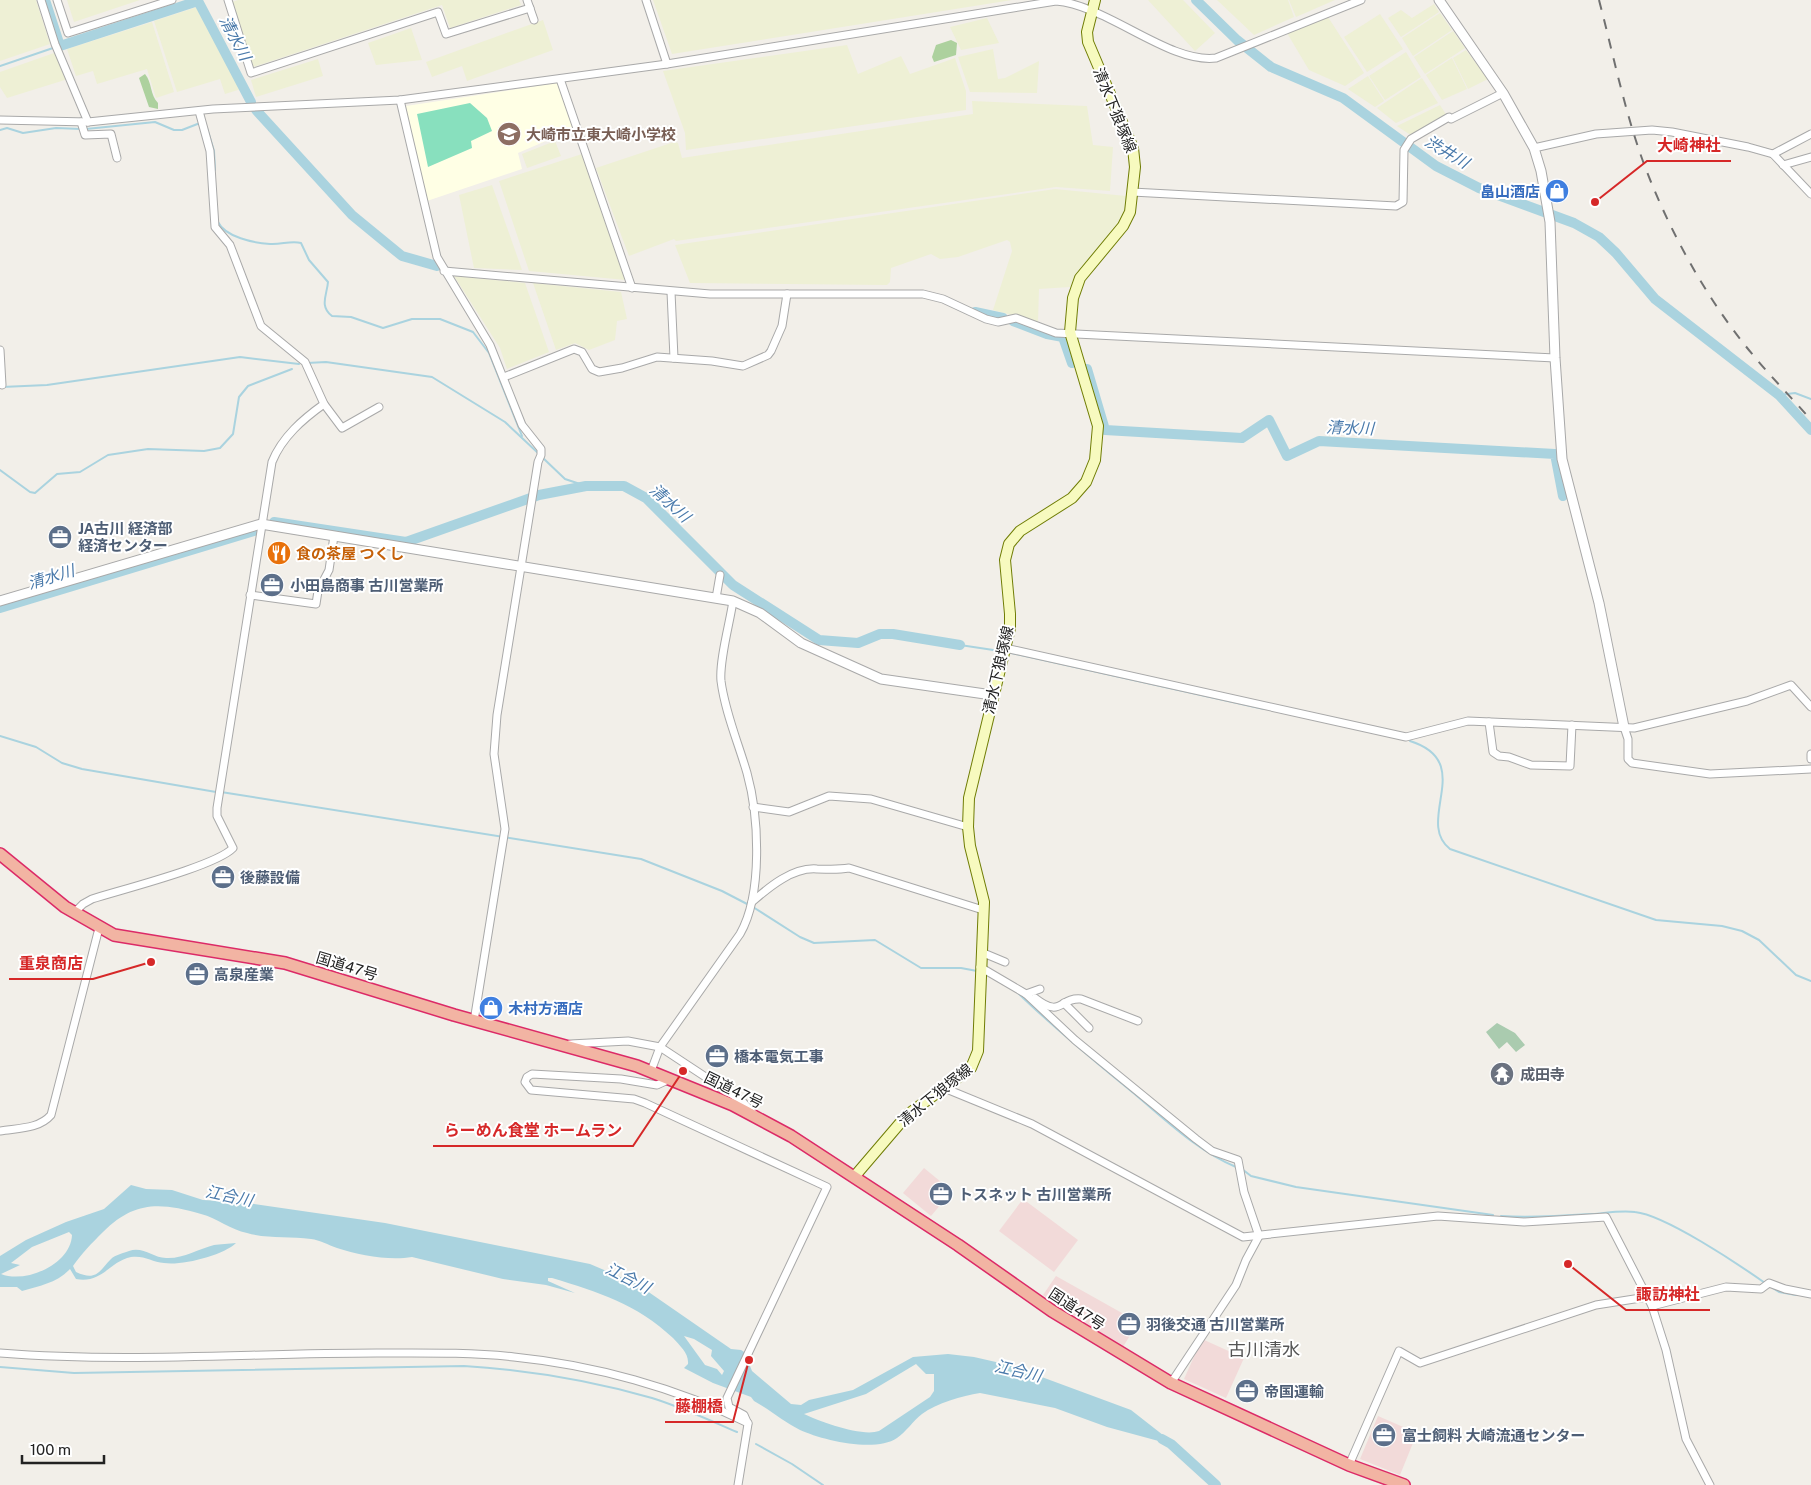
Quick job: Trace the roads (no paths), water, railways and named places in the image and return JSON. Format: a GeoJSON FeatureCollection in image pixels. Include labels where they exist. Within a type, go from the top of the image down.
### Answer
{"type":"FeatureCollection","features":[{"type":"Feature","properties":{"kind":"highway","name":"国道47号"},"geometry":{"type":"LineString","coordinates":[[0,854],[74,913],[114,936],[139,941],[229,952],[285,963],[651,1071],[733,1105],[791,1136],[1052,1311],[1099,1341],[1171,1382],[1350,1466],[1404,1485]]}},
{"type":"Feature","properties":{"kind":"main road","name":"清水下狼塚線"},"geometry":{"type":"LineString","coordinates":[[854,1177],[907,1115],[976,1062],[981,1005],[980,970],[984,902],[973,861],[968,827],[969,789],[1004,651],[1010,614],[1005,560],[1009,544],[1020,531],[1072,498],[1086,482],[1095,460],[1098,426],[1070,332],[1073,298],[1076,286],[1127,220],[1135,167],[1133,148],[1088,42],[1095,0]]}},
{"type":"Feature","properties":{"kind":"street"},"geometry":{"type":"LineString","coordinates":[[41,0],[84,125],[84,135],[111,134],[117,158]]}},
{"type":"Feature","properties":{"kind":"street"},"geometry":{"type":"LineString","coordinates":[[58,0],[68,33],[172,0]]}},
{"type":"Feature","properties":{"kind":"street"},"geometry":{"type":"LineString","coordinates":[[228,0],[251,73],[438,12],[446,34],[528,4],[534,20]]}},
{"type":"Feature","properties":{"kind":"street"},"geometry":{"type":"LineString","coordinates":[[646,0],[667,64]]}},
{"type":"Feature","properties":{"kind":"street"},"geometry":{"type":"LineString","coordinates":[[0,120],[84,125],[199,111],[400,100],[667,64],[918,25],[1045,2],[1067,2],[1092,11],[1188,56],[1216,58],[1361,0]]}},
{"type":"Feature","properties":{"kind":"street"},"geometry":{"type":"LineString","coordinates":[[1439,0],[1503,93],[1534,148],[1549,208],[1554,358],[1562,459],[1608,641],[1624,727],[1628,739],[1628,760],[1632,763],[1710,774],[1811,769]]}},
{"type":"Feature","properties":{"kind":"street"},"geometry":{"type":"LineString","coordinates":[[560,79],[632,288]]}},
{"type":"Feature","properties":{"kind":"street"},"geometry":{"type":"LineString","coordinates":[[1132,192],[1396,206],[1402,202],[1404,150],[1409,141],[1449,117],[1451,119],[1503,93]]}},
{"type":"Feature","properties":{"kind":"street"},"geometry":{"type":"LineString","coordinates":[[400,100],[437,257],[490,345],[522,425],[541,449],[497,714],[494,754],[505,829],[474,1020]]}},
{"type":"Feature","properties":{"kind":"street"},"geometry":{"type":"LineString","coordinates":[[199,111],[210,151],[215,227],[230,245],[261,326],[306,363],[324,404],[342,428],[379,407]]}},
{"type":"Feature","properties":{"kind":"street"},"geometry":{"type":"LineString","coordinates":[[1534,148],[1596,134],[1652,130],[1672,132],[1748,147],[1773,154],[1811,194]]}},
{"type":"Feature","properties":{"kind":"street"},"geometry":{"type":"LineString","coordinates":[[1773,154],[1811,134]]}},
{"type":"Feature","properties":{"kind":"street"},"geometry":{"type":"LineString","coordinates":[[1783,165],[1811,157]]}},
{"type":"Feature","properties":{"kind":"street"},"geometry":{"type":"LineString","coordinates":[[444,271],[710,294],[923,294],[943,299],[998,322],[1016,318],[1049,332],[1554,358]]}},
{"type":"Feature","properties":{"kind":"street"},"geometry":{"type":"LineString","coordinates":[[671,292],[674,358]]}},
{"type":"Feature","properties":{"kind":"street"},"geometry":{"type":"LineString","coordinates":[[504,377],[574,349],[582,352],[592,369],[599,372],[622,368],[650,358],[712,361],[739,367],[768,355],[782,326],[787,294]]}},
{"type":"Feature","properties":{"kind":"street"},"geometry":{"type":"LineString","coordinates":[[0,350],[2,385]]}},
{"type":"Feature","properties":{"kind":"street"},"geometry":{"type":"LineString","coordinates":[[74,913],[83,904],[92,899],[181,872],[233,848],[233,843],[217,816],[260,524],[272,462],[282,442],[310,414],[324,404]]}},
{"type":"Feature","properties":{"kind":"street"},"geometry":{"type":"LineString","coordinates":[[0,601],[260,524],[733,601],[760,613],[801,643],[880,679],[992,696]]}},
{"type":"Feature","properties":{"kind":"street"},"geometry":{"type":"LineString","coordinates":[[250,595],[316,604],[318,591],[329,570],[334,536]]}},
{"type":"Feature","properties":{"kind":"street"},"geometry":{"type":"LineString","coordinates":[[716,598],[720,575]]}},
{"type":"Feature","properties":{"kind":"street"},"geometry":{"type":"LineString","coordinates":[[651,1071],[660,1047],[740,934],[750,915],[752,905],[756,848],[752,807],[747,774],[728,712],[721,678],[733,601]]}},
{"type":"Feature","properties":{"kind":"street"},"geometry":{"type":"LineString","coordinates":[[1004,651],[1406,737],[1468,721],[1634,728],[1747,701],[1791,685],[1811,707]]}},
{"type":"Feature","properties":{"kind":"street"},"geometry":{"type":"LineString","coordinates":[[1489,722],[1493,752],[1496,755],[1515,758],[1531,764],[1570,766],[1572,726]]}},
{"type":"Feature","properties":{"kind":"street"},"geometry":{"type":"LineString","coordinates":[[1811,754],[1811,760]]}},
{"type":"Feature","properties":{"kind":"street"},"geometry":{"type":"LineString","coordinates":[[752,807],[789,812],[829,796],[871,799],[968,827]]}},
{"type":"Feature","properties":{"kind":"street"},"geometry":{"type":"LineString","coordinates":[[752,905],[776,883],[789,876],[817,868],[827,871],[849,868],[983,910]]}},
{"type":"Feature","properties":{"kind":"street"},"geometry":{"type":"LineString","coordinates":[[0,1131],[34,1126],[46,1121],[51,1115],[98,928]]}},
{"type":"Feature","properties":{"kind":"street"},"geometry":{"type":"LineString","coordinates":[[981,952],[1006,962]]}},
{"type":"Feature","properties":{"kind":"street"},"geometry":{"type":"LineString","coordinates":[[980,970],[1054,1008],[1059,1008],[1072,999],[1081,999],[1138,1021]]}},
{"type":"Feature","properties":{"kind":"street"},"geometry":{"type":"LineString","coordinates":[[1026,994],[1040,989]]}},
{"type":"Feature","properties":{"kind":"street"},"geometry":{"type":"LineString","coordinates":[[1026,994],[1075,1040],[1212,1151],[1238,1160],[1244,1192],[1259,1236],[1236,1284],[1171,1382]]}},
{"type":"Feature","properties":{"kind":"street"},"geometry":{"type":"LineString","coordinates":[[1064,1003],[1088,1028]]}},
{"type":"Feature","properties":{"kind":"street"},"geometry":{"type":"LineString","coordinates":[[564,1045],[628,1041],[660,1047],[742,1101],[758,1118]]}},
{"type":"Feature","properties":{"kind":"street"},"geometry":{"type":"LineString","coordinates":[[671,1078],[657,1085],[621,1079],[532,1074],[527,1077],[525,1082],[531,1090],[634,1099],[826,1186],[828,1189],[727,1398],[729,1407],[744,1415],[748,1424],[738,1485]]}},
{"type":"Feature","properties":{"kind":"street"},"geometry":{"type":"LineString","coordinates":[[944,1088],[1032,1124],[1235,1234],[1249,1238],[1438,1216],[1524,1222],[1606,1217],[1652,1306],[1666,1350],[1686,1439],[1710,1485]]}},
{"type":"Feature","properties":{"kind":"street"},"geometry":{"type":"LineString","coordinates":[[1652,1306],[1726,1287],[1761,1289],[1769,1283],[1785,1289],[1811,1294]]}},
{"type":"Feature","properties":{"kind":"street"},"geometry":{"type":"LineString","coordinates":[[1350,1466],[1399,1351],[1420,1363],[1596,1305],[1647,1297]]}},
{"type":"Feature","properties":{"kind":"street"},"geometry":{"type":"LineString","coordinates":[[0,1353],[98,1359],[448,1352],[516,1357],[608,1374],[655,1387],[719,1410],[748,1424]]}},
{"type":"Feature","properties":{"kind":"water"},"geometry":{"type":"Polygon","coordinates":[[[131,1185],[146,1189],[172,1190],[203,1200],[240,1202],[385,1223],[590,1264],[637,1284],[731,1349],[741,1350],[749,1355],[752,1371],[791,1404],[801,1405],[809,1400],[853,1390],[913,1357],[948,1354],[974,1357],[1009,1365],[1131,1410],[1177,1446],[1107,1427],[1055,1408],[980,1393],[950,1400],[935,1406],[919,1417],[900,1436],[887,1442],[862,1445],[821,1438],[788,1423],[754,1401],[751,1397],[713,1383],[684,1368],[688,1364],[686,1353],[659,1326],[616,1300],[585,1288],[548,1278],[548,1281],[575,1293],[546,1285],[503,1279],[412,1257],[374,1257],[346,1251],[321,1241],[255,1235],[235,1229],[207,1216],[173,1207],[148,1207],[126,1214],[114,1222],[95,1240],[73,1266],[76,1272],[83,1275],[93,1275],[101,1271],[113,1258],[134,1250],[172,1258],[214,1245],[236,1243],[222,1252],[192,1261],[164,1263],[140,1257],[131,1257],[124,1259],[93,1278],[85,1280],[76,1279],[70,1269],[54,1281],[22,1291],[17,1287],[0,1287],[0,1256],[26,1240],[66,1222],[104,1209],[131,1185]],[[69,1232],[32,1247],[11,1263],[20,1265],[1,1274],[22,1276],[34,1274],[56,1263],[70,1245],[72,1235],[69,1232]],[[684,1336],[705,1365],[717,1369],[722,1375],[724,1371],[711,1356],[712,1350],[694,1339],[684,1336]],[[916,1364],[866,1394],[804,1414],[820,1421],[852,1430],[862,1432],[879,1431],[930,1397],[934,1391],[934,1374],[926,1374],[916,1364]]]}},
{"type":"Feature","properties":{"kind":"waterway","name":"清水川"},"geometry":{"type":"LineString","coordinates":[[45,0],[60,46],[198,1],[251,102]]}},
{"type":"Feature","properties":{"kind":"waterway","name":"渋井川"},"geometry":{"type":"LineString","coordinates":[[1196,0],[1237,40],[1271,67],[1343,98],[1436,166],[1479,188],[1574,223],[1599,237],[1616,253],[1655,299],[1779,395],[1811,430]]}},
{"type":"Feature","properties":{"kind":"waterway"},"geometry":{"type":"LineString","coordinates":[[0,66],[53,48]]}},
{"type":"Feature","properties":{"kind":"waterway","name":"清水川"},"geometry":{"type":"LineString","coordinates":[[256,110],[352,215],[402,256],[437,266]]}},
{"type":"Feature","properties":{"kind":"waterway"},"geometry":{"type":"LineString","coordinates":[[86,129],[155,122],[174,130],[182,130],[200,123]]}},
{"type":"Feature","properties":{"kind":"waterway"},"geometry":{"type":"LineString","coordinates":[[0,130],[7,128],[23,133],[56,128],[81,129]]}},
{"type":"Feature","properties":{"kind":"waterway"},"geometry":{"type":"LineString","coordinates":[[207,128],[214,151],[215,170]]}},
{"type":"Feature","properties":{"kind":"waterway"},"geometry":{"type":"LineString","coordinates":[[218,222],[227,232],[248,241],[270,244],[301,243],[309,260],[328,282],[325,304],[332,316],[351,317],[383,328],[412,319],[440,319],[473,332],[489,353],[522,436]]}},
{"type":"Feature","properties":{"kind":"waterway","name":"清水川"},"geometry":{"type":"LineString","coordinates":[[975,312],[1003,318]]}},
{"type":"Feature","properties":{"kind":"waterway","name":"清水川"},"geometry":{"type":"LineString","coordinates":[[1013,321],[1047,334],[1063,337],[1072,363]]}},
{"type":"Feature","properties":{"kind":"waterway"},"geometry":{"type":"LineString","coordinates":[[2,387],[47,385],[240,357],[299,364]]}},
{"type":"Feature","properties":{"kind":"waterway"},"geometry":{"type":"LineString","coordinates":[[307,363],[326,362],[432,377],[505,422],[538,453]]}},
{"type":"Feature","properties":{"kind":"waterway"},"geometry":{"type":"LineString","coordinates":[[0,470],[30,492],[35,493],[57,474],[80,472],[108,455],[148,449],[204,451],[220,448],[233,434],[239,397],[248,386],[292,369]]}},
{"type":"Feature","properties":{"kind":"waterway","name":"清水川"},"geometry":{"type":"LineString","coordinates":[[1087,369],[1105,430],[1242,438],[1269,420],[1287,456],[1319,441],[1555,454],[1563,496]]}},
{"type":"Feature","properties":{"kind":"waterway"},"geometry":{"type":"LineString","coordinates":[[1779,395],[1795,393],[1811,399]]}},
{"type":"Feature","properties":{"kind":"waterway"},"geometry":{"type":"LineString","coordinates":[[543,458],[565,479],[586,486]]}},
{"type":"Feature","properties":{"kind":"waterway","name":"清水川"},"geometry":{"type":"LineString","coordinates":[[274,522],[406,542],[539,495],[586,486],[624,486],[646,498],[733,585],[819,640],[858,643],[880,634],[893,634],[960,645]]}},
{"type":"Feature","properties":{"kind":"waterway","name":"清水川"},"geometry":{"type":"LineString","coordinates":[[0,608],[254,531]]}},
{"type":"Feature","properties":{"kind":"waterway"},"geometry":{"type":"LineString","coordinates":[[960,645],[1000,651]]}},
{"type":"Feature","properties":{"kind":"waterway"},"geometry":{"type":"LineString","coordinates":[[1007,652],[1264,709]]}},
{"type":"Feature","properties":{"kind":"waterway"},"geometry":{"type":"LineString","coordinates":[[0,736],[36,747],[62,763],[82,769],[216,792]]}},
{"type":"Feature","properties":{"kind":"waterway"},"geometry":{"type":"LineString","coordinates":[[1410,741],[1429,751],[1439,763],[1443,777],[1438,823],[1441,837],[1450,849],[1656,920],[1722,926],[1742,931],[1759,940],[1796,975],[1811,981]]}},
{"type":"Feature","properties":{"kind":"waterway"},"geometry":{"type":"LineString","coordinates":[[221,792],[641,859],[722,891],[749,905]]}},
{"type":"Feature","properties":{"kind":"waterway"},"geometry":{"type":"LineString","coordinates":[[753,907],[800,937],[814,943],[875,940],[921,968],[961,968],[977,971]]}},
{"type":"Feature","properties":{"kind":"waterway"},"geometry":{"type":"LineString","coordinates":[[1018,993],[1077,1046],[1184,1136],[1209,1153],[1236,1167]]}},
{"type":"Feature","properties":{"kind":"waterway"},"geometry":{"type":"LineString","coordinates":[[1242,1169],[1251,1176],[1296,1187],[1493,1215]]}},
{"type":"Feature","properties":{"kind":"waterway"},"geometry":{"type":"LineString","coordinates":[[1501,1216],[1524,1217],[1624,1211],[1648,1215],[1701,1242],[1765,1283]]}},
{"type":"Feature","properties":{"kind":"waterway"},"geometry":{"type":"LineString","coordinates":[[1771,1287],[1779,1292],[1796,1295]]}},
{"type":"Feature","properties":{"kind":"waterway"},"geometry":{"type":"LineString","coordinates":[[0,1367],[74,1373],[464,1366],[512,1370],[606,1386],[652,1398],[674,1405],[737,1432]]}},
{"type":"Feature","properties":{"kind":"waterway","name":"江合川"},"geometry":{"type":"LineString","coordinates":[[1162,1439],[1171,1444],[1216,1485]]}},
{"type":"Feature","properties":{"kind":"waterway"},"geometry":{"type":"LineString","coordinates":[[756,1444],[792,1464],[823,1485]]}},
{"type":"Feature","properties":{"kind":"railway"},"geometry":{"type":"LineString","coordinates":[[1599,0],[1635,138],[1651,182],[1683,250],[1709,294],[1738,336],[1811,420]]}},
{"type":"Feature","properties":{"kind":"place","name":"大崎市立東大崎小学校"},"geometry":{"type":"Point","coordinates":[509,134]}},
{"type":"Feature","properties":{"kind":"place","name":"畠山酒店"},"geometry":{"type":"Point","coordinates":[1557,191]}},
{"type":"Feature","properties":{"kind":"place","name":"大崎神社"},"geometry":{"type":"Point","coordinates":[1595,202]}},
{"type":"Feature","properties":{"kind":"place","name":"JA古川 経済部 経済センター"},"geometry":{"type":"Point","coordinates":[60,537]}},
{"type":"Feature","properties":{"kind":"place","name":"食の茶屋 つくし"},"geometry":{"type":"Point","coordinates":[279,553]}},
{"type":"Feature","properties":{"kind":"place","name":"小田島商事 古川営業所"},"geometry":{"type":"Point","coordinates":[272,585]}},
{"type":"Feature","properties":{"kind":"place","name":"後藤設備"},"geometry":{"type":"Point","coordinates":[223,877]}},
{"type":"Feature","properties":{"kind":"place","name":"重泉商店"},"geometry":{"type":"Point","coordinates":[151,962]}},
{"type":"Feature","properties":{"kind":"place","name":"高泉産業"},"geometry":{"type":"Point","coordinates":[197,974]}},
{"type":"Feature","properties":{"kind":"place","name":"木村方酒店"},"geometry":{"type":"Point","coordinates":[491,1008]}},
{"type":"Feature","properties":{"kind":"place","name":"橋本電気工事"},"geometry":{"type":"Point","coordinates":[717,1056]}},
{"type":"Feature","properties":{"kind":"place","name":"らーめん食堂 ホームラン"},"geometry":{"type":"Point","coordinates":[683,1071]}},
{"type":"Feature","properties":{"kind":"place","name":"成田寺"},"geometry":{"type":"Point","coordinates":[1502,1074]}},
{"type":"Feature","properties":{"kind":"place","name":"トスネット 古川営業所"},"geometry":{"type":"Point","coordinates":[941,1194]}},
{"type":"Feature","properties":{"kind":"place","name":"諏訪神社"},"geometry":{"type":"Point","coordinates":[1568,1264]}},
{"type":"Feature","properties":{"kind":"place","name":"羽後交通 古川営業所"},"geometry":{"type":"Point","coordinates":[1129,1324]}},
{"type":"Feature","properties":{"kind":"place","name":"藤棚橋"},"geometry":{"type":"Point","coordinates":[749,1360]}},
{"type":"Feature","properties":{"kind":"place","name":"帝国運輸"},"geometry":{"type":"Point","coordinates":[1247,1391]}},
{"type":"Feature","properties":{"kind":"place","name":"富士飼料 大崎流通センター"},"geometry":{"type":"Point","coordinates":[1384,1435]}},
{"type":"Feature","properties":{"kind":"district","name":"古川清水"},"geometry":{"type":"Point","coordinates":[1264,1349]}}]}
